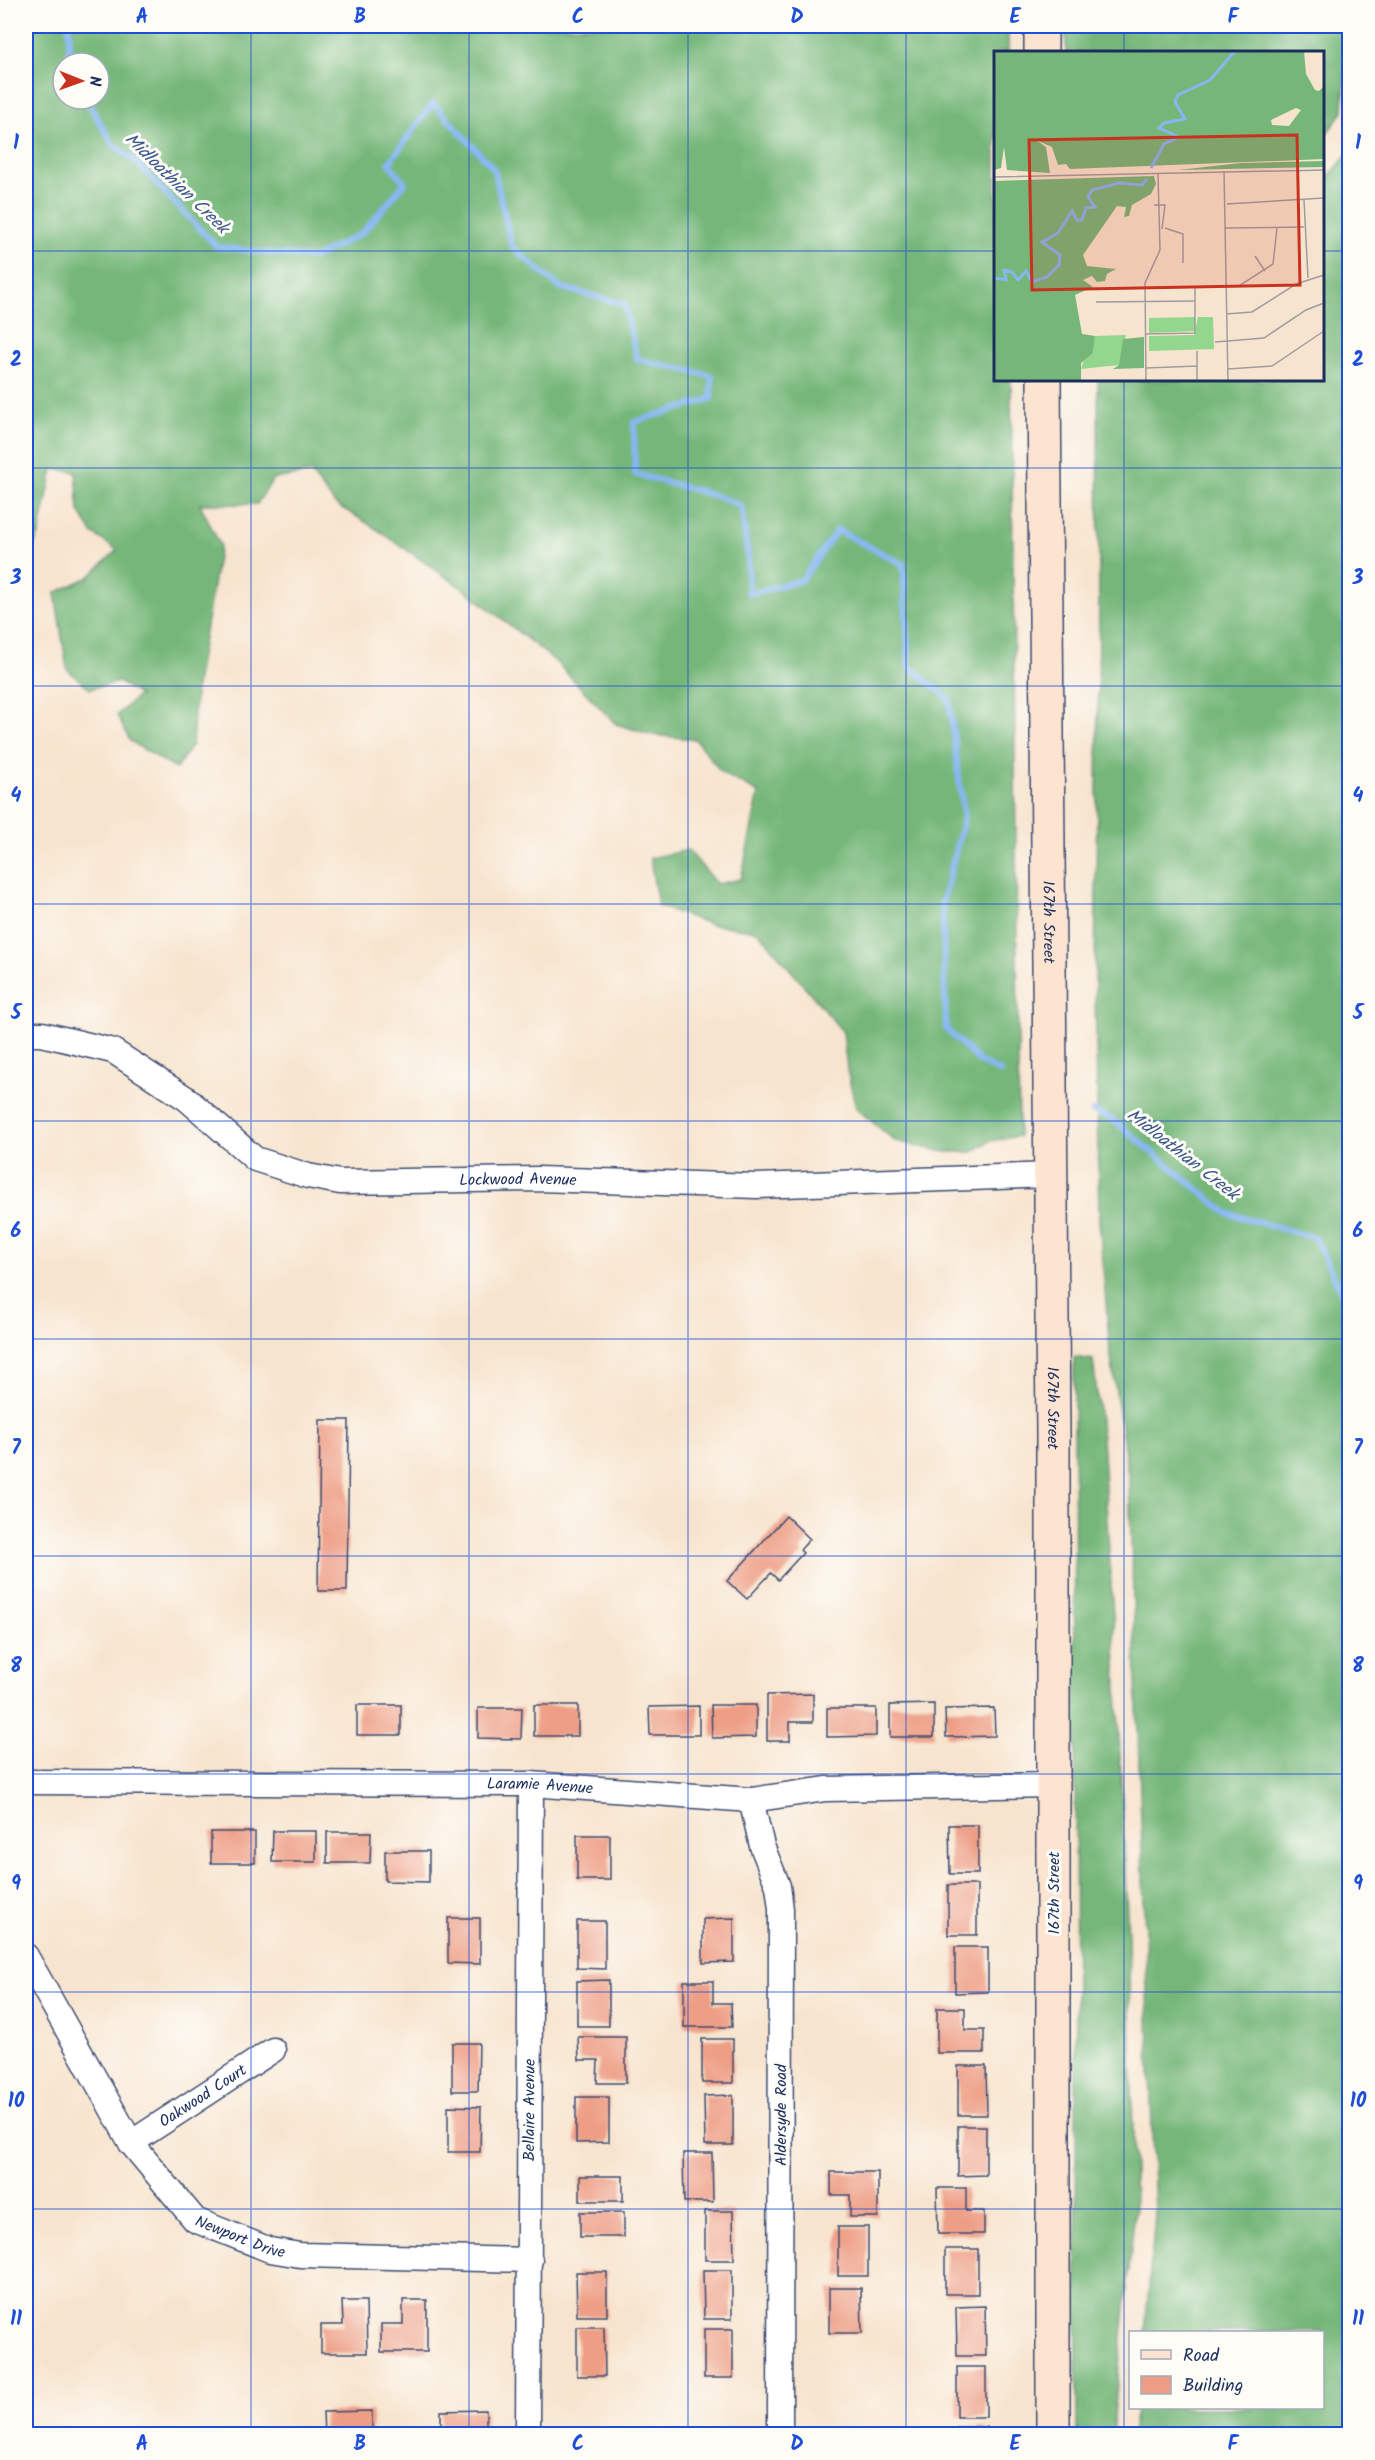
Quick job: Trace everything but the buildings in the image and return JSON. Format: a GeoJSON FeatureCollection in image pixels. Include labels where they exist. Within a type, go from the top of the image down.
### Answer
{"type":"FeatureCollection","features":[{"type":"Feature","properties":{"kind":"main road"},"geometry":{"type":"LineString","coordinates":[[1041,26],[1041,51]]}},
{"type":"Feature","properties":{"kind":"main road","name":"167th Street"},"geometry":{"type":"LineString","coordinates":[[1044,381],[1054,1785],[1053,2434]]}},
{"type":"Feature","properties":{"kind":"street","name":"Lockwood Avenue"},"geometry":{"type":"LineString","coordinates":[[26,1034],[42,1034],[112,1051],[187,1099],[255,1159],[308,1176],[340,1182],[538,1179],[757,1186],[1051,1174]]}},
{"type":"Feature","properties":{"kind":"street","name":"Laramie Avenue"},"geometry":{"type":"LineString","coordinates":[[26,1782],[531,1784],[751,1800],[826,1789],[1054,1785]]}},
{"type":"Feature","properties":{"kind":"street","name":"Bellaire Avenue"},"geometry":{"type":"LineString","coordinates":[[528,2434],[531,1784]]}},
{"type":"Feature","properties":{"kind":"street","name":"Aldersyde Road"},"geometry":{"type":"LineString","coordinates":[[751,1800],[762,1846],[778,1886],[781,1909],[780,2434]]}},
{"type":"Feature","properties":{"kind":"street","name":"Newport Drive"},"geometry":{"type":"LineString","coordinates":[[26,1956],[131,2144],[195,2220],[270,2250],[300,2255],[530,2260]]}},
{"type":"Feature","properties":{"kind":"street","name":"Oakwood Court"},"geometry":{"type":"LineString","coordinates":[[131,2144],[273,2050]]}},
{"type":"Feature","properties":{"kind":"green space"},"geometry":{"type":"Polygon","coordinates":[[[26,26],[1008,26],[1008,51],[994,51],[994,381],[1011,381],[1019,1136],[990,1141],[972,1152],[945,1152],[895,1141],[856,1108],[847,1070],[843,1032],[758,931],[710,924],[658,906],[650,858],[688,850],[717,884],[741,879],[759,793],[722,773],[695,739],[653,735],[616,724],[555,661],[469,593],[369,524],[335,504],[311,473],[273,479],[257,504],[200,504],[220,545],[196,684],[192,745],[176,769],[130,741],[117,715],[139,695],[119,682],[90,689],[67,669],[55,593],[89,577],[117,550],[92,533],[79,511],[76,472],[53,469],[39,535],[26,559],[26,26]]]}},
{"type":"Feature","properties":{"kind":"green space"},"geometry":{"type":"Polygon","coordinates":[[[1066,26],[1349,26],[1349,65],[1345,72],[1343,112],[1324,137],[1324,51],[1066,51],[1066,26]]]}},
{"type":"Feature","properties":{"kind":"green space"},"geometry":{"type":"Polygon","coordinates":[[[1349,153],[1349,2434],[1132,2434],[1136,2409],[1324,2409],[1324,2331],[1145,2331],[1155,2215],[1129,1481],[1110,1351],[1099,1220],[1095,986],[1099,608],[1098,381],[1324,381],[1324,182],[1349,153]]]}},
{"type":"Feature","properties":{"kind":"green space"},"geometry":{"type":"Polygon","coordinates":[[[1074,1357],[1093,1360],[1102,1438],[1116,1664],[1128,1938],[1135,2210],[1112,2434],[1077,2434],[1074,1357]]]}},
{"type":"Feature","properties":{"kind":"waterway","name":"Midloathian Creek"},"geometry":{"type":"LineString","coordinates":[[69,26],[69,51]]}},
{"type":"Feature","properties":{"kind":"waterway","name":"Midloathian Creek"},"geometry":{"type":"LineString","coordinates":[[93,111],[112,143],[139,165],[217,247],[314,258],[362,233],[405,183],[389,163],[433,103],[494,169],[512,247],[559,287],[624,304],[637,359],[712,376],[711,399],[634,422],[635,474],[710,494],[741,505],[748,558],[749,594],[802,580],[837,530],[903,564],[909,666],[949,699],[964,818],[942,903],[946,1029],[980,1062],[1000,1072]]}},
{"type":"Feature","properties":{"kind":"waterway","name":"Midloathian Creek"},"geometry":{"type":"LineString","coordinates":[[1093,1111],[1112,1119],[1227,1213],[1315,1238],[1350,1310]]}}]}
